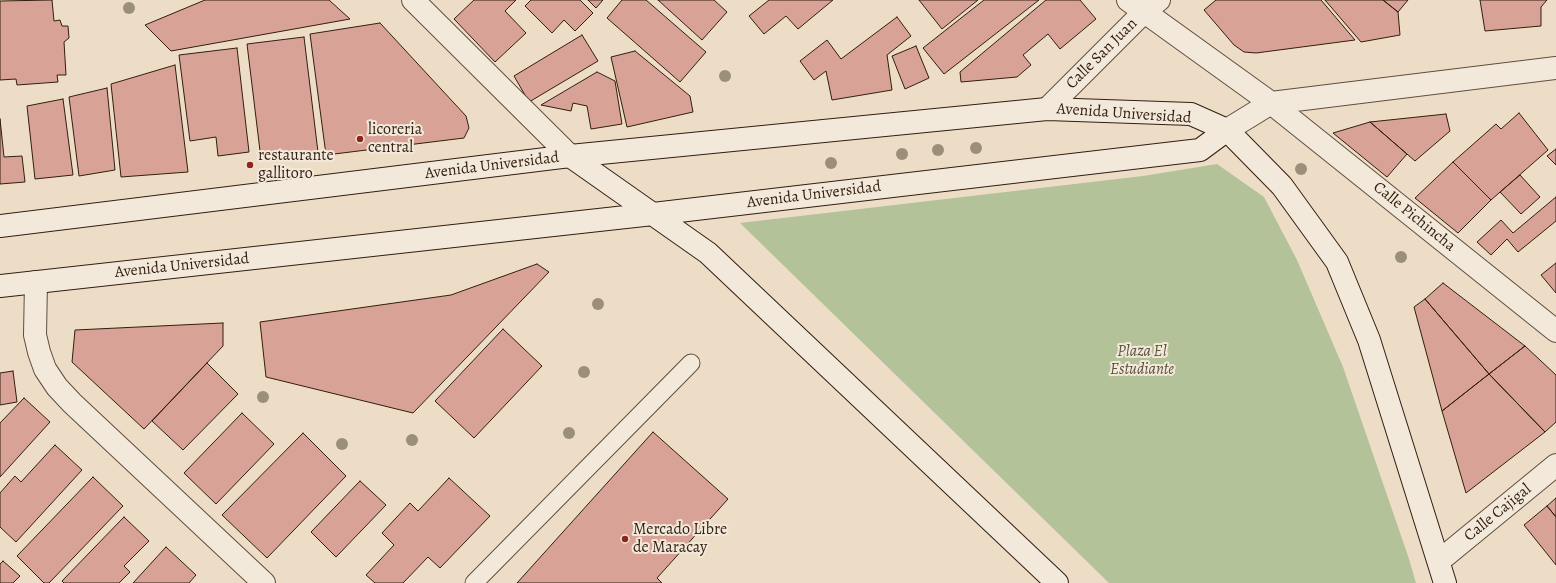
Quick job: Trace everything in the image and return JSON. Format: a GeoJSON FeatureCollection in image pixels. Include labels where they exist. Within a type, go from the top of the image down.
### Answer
{"type":"FeatureCollection","features":[{"type":"Feature","properties":{"kind":"street"},"geometry":{"type":"LineString","coordinates":[[413,0],[570,156],[708,253],[1056,583]]}},
{"type":"Feature","properties":{"kind":"street","name":"Calle Pichincha"},"geometry":{"type":"LineString","coordinates":[[1144,4],[1272,103],[1556,331]]}},
{"type":"Feature","properties":{"kind":"street","name":"Calle San Juan"},"geometry":{"type":"LineString","coordinates":[[1047,109],[1144,4]]}},
{"type":"Feature","properties":{"kind":"street"},"geometry":{"type":"LineString","coordinates":[[1445,583],[1369,340],[1337,262],[1282,186],[1227,130],[1272,103],[1556,68]]}},
{"type":"Feature","properties":{"kind":"street","name":"Avenida Universidad"},"geometry":{"type":"LineString","coordinates":[[0,226],[570,156],[1047,109],[1191,114],[1227,130],[1200,150],[653,214],[0,286]]}},
{"type":"Feature","properties":{"kind":"street"},"geometry":{"type":"LineString","coordinates":[[36,282],[35,336],[39,352],[46,369],[57,387],[72,403],[264,583]]}},
{"type":"Feature","properties":{"kind":"street","name":"Calle Cajigal"},"geometry":{"type":"LineString","coordinates":[[1439,561],[1556,465]]}},
{"type":"Feature","properties":{"kind":"lane"},"geometry":{"type":"LineString","coordinates":[[474,583],[691,363]]}},
{"type":"Feature","properties":{"kind":"green space","name":"Plaza El Estudiante"},"geometry":{"type":"Polygon","coordinates":[[[1217,164],[1264,197],[1297,260],[1343,367],[1416,583],[1109,583],[740,223],[1143,176],[1217,164]]]}},
{"type":"Feature","properties":{"kind":"building"},"geometry":{"type":"Polygon","coordinates":[[[52,0],[54,21],[60,20],[62,26],[68,26],[69,38],[64,42],[66,75],[57,75],[58,82],[17,85],[16,79],[0,80],[0,1],[52,0]]]}},
{"type":"Feature","properties":{"kind":"building"},"geometry":{"type":"Polygon","coordinates":[[[205,0],[329,0],[350,19],[171,51],[145,25],[205,0]]]}},
{"type":"Feature","properties":{"kind":"building"},"geometry":{"type":"Polygon","coordinates":[[[474,0],[516,0],[505,11],[526,33],[495,62],[454,19],[474,0]]]}},
{"type":"Feature","properties":{"kind":"building"},"geometry":{"type":"Polygon","coordinates":[[[531,0],[580,0],[593,13],[575,31],[564,20],[552,33],[525,6],[531,0]]]}},
{"type":"Feature","properties":{"kind":"building"},"geometry":{"type":"Polygon","coordinates":[[[588,0],[603,0],[596,8],[588,0]]]}},
{"type":"Feature","properties":{"kind":"building"},"geometry":{"type":"Polygon","coordinates":[[[622,0],[646,0],[706,52],[680,82],[607,18],[622,0]]]}},
{"type":"Feature","properties":{"kind":"building"},"geometry":{"type":"Polygon","coordinates":[[[658,0],[714,0],[727,12],[702,40],[658,0]]]}},
{"type":"Feature","properties":{"kind":"building"},"geometry":{"type":"Polygon","coordinates":[[[769,0],[833,0],[798,29],[786,16],[764,34],[749,16],[769,0]]]}},
{"type":"Feature","properties":{"kind":"building"},"geometry":{"type":"Polygon","coordinates":[[[919,0],[978,0],[942,29],[919,0]]]}},
{"type":"Feature","properties":{"kind":"building"},"geometry":{"type":"Polygon","coordinates":[[[984,0],[1039,0],[944,74],[923,48],[984,0]]]}},
{"type":"Feature","properties":{"kind":"building"},"geometry":{"type":"Polygon","coordinates":[[[1046,0],[1080,0],[1096,19],[1060,49],[1048,34],[1023,55],[1031,65],[1017,77],[961,82],[960,72],[1046,0]]]}},
{"type":"Feature","properties":{"kind":"building"},"geometry":{"type":"Polygon","coordinates":[[[1216,0],[1321,0],[1355,40],[1256,53],[1244,52],[1234,45],[1204,10],[1216,0]]]}},
{"type":"Feature","properties":{"kind":"building"},"geometry":{"type":"Polygon","coordinates":[[[1325,0],[1383,0],[1398,12],[1400,35],[1361,42],[1325,0]]]}},
{"type":"Feature","properties":{"kind":"building"},"geometry":{"type":"Polygon","coordinates":[[[1383,0],[1408,0],[1398,12],[1383,0]]]}},
{"type":"Feature","properties":{"kind":"building"},"geometry":{"type":"Polygon","coordinates":[[[1480,0],[1547,0],[1541,7],[1541,26],[1485,31],[1480,0]]]}},
{"type":"Feature","properties":{"kind":"building"},"geometry":{"type":"Polygon","coordinates":[[[897,17],[911,36],[887,55],[892,90],[832,100],[826,71],[814,80],[800,61],[827,40],[841,59],[897,17]]]}},
{"type":"Feature","properties":{"kind":"building"},"geometry":{"type":"Polygon","coordinates":[[[380,23],[466,116],[469,128],[464,138],[326,155],[310,34],[380,23]]]}},
{"type":"Feature","properties":{"kind":"building"},"geometry":{"type":"Polygon","coordinates":[[[582,35],[598,61],[529,102],[514,76],[582,35]]]}},
{"type":"Feature","properties":{"kind":"building"},"geometry":{"type":"Polygon","coordinates":[[[304,37],[318,152],[261,159],[247,44],[304,37]]]}},
{"type":"Feature","properties":{"kind":"building"},"geometry":{"type":"Polygon","coordinates":[[[916,46],[929,78],[905,89],[892,56],[916,46]]]}},
{"type":"Feature","properties":{"kind":"building"},"geometry":{"type":"Polygon","coordinates":[[[237,48],[249,152],[218,156],[216,137],[190,141],[179,55],[237,48]]]}},
{"type":"Feature","properties":{"kind":"building"},"geometry":{"type":"Polygon","coordinates":[[[635,51],[690,96],[693,112],[627,127],[611,57],[635,51]]]}},
{"type":"Feature","properties":{"kind":"building"},"geometry":{"type":"Polygon","coordinates":[[[175,65],[188,172],[121,177],[111,84],[175,65]]]}},
{"type":"Feature","properties":{"kind":"building"},"geometry":{"type":"Polygon","coordinates":[[[597,72],[615,81],[622,124],[591,129],[587,106],[573,103],[571,111],[541,105],[597,72]]]}},
{"type":"Feature","properties":{"kind":"building"},"geometry":{"type":"Polygon","coordinates":[[[107,88],[115,170],[79,176],[69,97],[107,88]]]}},
{"type":"Feature","properties":{"kind":"building"},"geometry":{"type":"Polygon","coordinates":[[[63,99],[73,175],[35,179],[27,106],[63,99]]]}},
{"type":"Feature","properties":{"kind":"building"},"geometry":{"type":"Polygon","coordinates":[[[1519,113],[1548,150],[1491,200],[1453,162],[1496,124],[1501,129],[1519,113]]]}},
{"type":"Feature","properties":{"kind":"building"},"geometry":{"type":"Polygon","coordinates":[[[1446,114],[1450,131],[1415,161],[1370,122],[1446,114]]]}},
{"type":"Feature","properties":{"kind":"building"},"geometry":{"type":"Polygon","coordinates":[[[0,119],[4,157],[22,156],[25,182],[0,184],[0,119]]]}},
{"type":"Feature","properties":{"kind":"building"},"geometry":{"type":"Polygon","coordinates":[[[1370,122],[1407,154],[1387,177],[1333,133],[1370,122]]]}},
{"type":"Feature","properties":{"kind":"building"},"geometry":{"type":"Polygon","coordinates":[[[1556,149],[1556,165],[1547,156],[1556,149]]]}},
{"type":"Feature","properties":{"kind":"building"},"geometry":{"type":"Polygon","coordinates":[[[1453,162],[1491,200],[1458,233],[1415,198],[1453,162]]]}},
{"type":"Feature","properties":{"kind":"building"},"geometry":{"type":"Polygon","coordinates":[[[1520,175],[1540,197],[1521,214],[1500,192],[1520,175]]]}},
{"type":"Feature","properties":{"kind":"building"},"geometry":{"type":"Polygon","coordinates":[[[1556,197],[1556,221],[1518,252],[1507,239],[1491,255],[1477,242],[1501,220],[1513,233],[1556,197]]]}},
{"type":"Feature","properties":{"kind":"building"},"geometry":{"type":"Polygon","coordinates":[[[1556,263],[1556,293],[1541,275],[1556,263]]]}},
{"type":"Feature","properties":{"kind":"building"},"geometry":{"type":"Polygon","coordinates":[[[537,264],[549,272],[413,413],[266,377],[260,322],[451,295],[537,264]]]}},
{"type":"Feature","properties":{"kind":"building"},"geometry":{"type":"Polygon","coordinates":[[[1443,283],[1525,346],[1489,374],[1425,299],[1443,283]]]}},
{"type":"Feature","properties":{"kind":"building"},"geometry":{"type":"Polygon","coordinates":[[[1425,299],[1489,374],[1442,411],[1414,307],[1425,299]]]}},
{"type":"Feature","properties":{"kind":"building"},"geometry":{"type":"Polygon","coordinates":[[[223,323],[223,346],[144,429],[72,362],[75,330],[223,323]]]}},
{"type":"Feature","properties":{"kind":"building"},"geometry":{"type":"Polygon","coordinates":[[[503,329],[542,366],[474,438],[435,401],[503,329]]]}},
{"type":"Feature","properties":{"kind":"building"},"geometry":{"type":"Polygon","coordinates":[[[1525,346],[1556,375],[1556,422],[1545,432],[1489,374],[1525,346]]]}},
{"type":"Feature","properties":{"kind":"building"},"geometry":{"type":"Polygon","coordinates":[[[207,363],[238,394],[183,450],[152,421],[207,363]]]}},
{"type":"Feature","properties":{"kind":"building"},"geometry":{"type":"Polygon","coordinates":[[[13,371],[17,402],[0,405],[0,373],[13,371]]]}},
{"type":"Feature","properties":{"kind":"building"},"geometry":{"type":"Polygon","coordinates":[[[1489,374],[1545,432],[1466,493],[1442,411],[1489,374]]]}},
{"type":"Feature","properties":{"kind":"building"},"geometry":{"type":"Polygon","coordinates":[[[24,398],[50,422],[0,477],[0,423],[24,398]]]}},
{"type":"Feature","properties":{"kind":"building"},"geometry":{"type":"Polygon","coordinates":[[[242,413],[274,444],[216,504],[184,473],[242,413]]]}},
{"type":"Feature","properties":{"kind":"building","name":"Mercado Libre de Maracay"},"geometry":{"type":"Polygon","coordinates":[[[653,432],[728,499],[657,578],[662,583],[517,583],[653,432]]]}},
{"type":"Feature","properties":{"kind":"building"},"geometry":{"type":"Polygon","coordinates":[[[303,433],[346,476],[267,558],[222,515],[303,433]]]}},
{"type":"Feature","properties":{"kind":"building"},"geometry":{"type":"Polygon","coordinates":[[[55,445],[82,470],[16,542],[0,527],[0,493],[15,476],[21,482],[55,445]]]}},
{"type":"Feature","properties":{"kind":"building"},"geometry":{"type":"Polygon","coordinates":[[[93,477],[123,506],[49,583],[44,583],[17,556],[93,477]]]}},
{"type":"Feature","properties":{"kind":"building"},"geometry":{"type":"Polygon","coordinates":[[[449,478],[490,516],[440,568],[428,557],[403,583],[375,583],[366,575],[394,545],[382,533],[410,503],[418,511],[449,478]]]}},
{"type":"Feature","properties":{"kind":"building"},"geometry":{"type":"Polygon","coordinates":[[[360,481],[386,505],[336,557],[311,532],[360,481]]]}},
{"type":"Feature","properties":{"kind":"building"},"geometry":{"type":"Polygon","coordinates":[[[1556,498],[1556,517],[1547,506],[1556,498]]]}},
{"type":"Feature","properties":{"kind":"building"},"geometry":{"type":"Polygon","coordinates":[[[1547,506],[1556,517],[1556,565],[1524,525],[1547,506]]]}},
{"type":"Feature","properties":{"kind":"building"},"geometry":{"type":"Polygon","coordinates":[[[124,517],[149,541],[124,566],[130,572],[119,583],[64,583],[62,581],[124,517]]]}},
{"type":"Feature","properties":{"kind":"building"},"geometry":{"type":"Polygon","coordinates":[[[166,547],[196,575],[189,583],[133,583],[166,547]]]}},
{"type":"Feature","properties":{"kind":"building"},"geometry":{"type":"Polygon","coordinates":[[[3,561],[20,576],[13,583],[0,583],[0,564],[3,561]]]}},
{"type":"Feature","properties":{"kind":"place","name":"licoreria central"},"geometry":{"type":"Point","coordinates":[360,139]}},
{"type":"Feature","properties":{"kind":"place","name":"restaurante gallitoro"},"geometry":{"type":"Point","coordinates":[250,165]}},
{"type":"Feature","properties":{"kind":"place","name":"Mercado Libre de Maracay"},"geometry":{"type":"Point","coordinates":[625,539]}}]}
